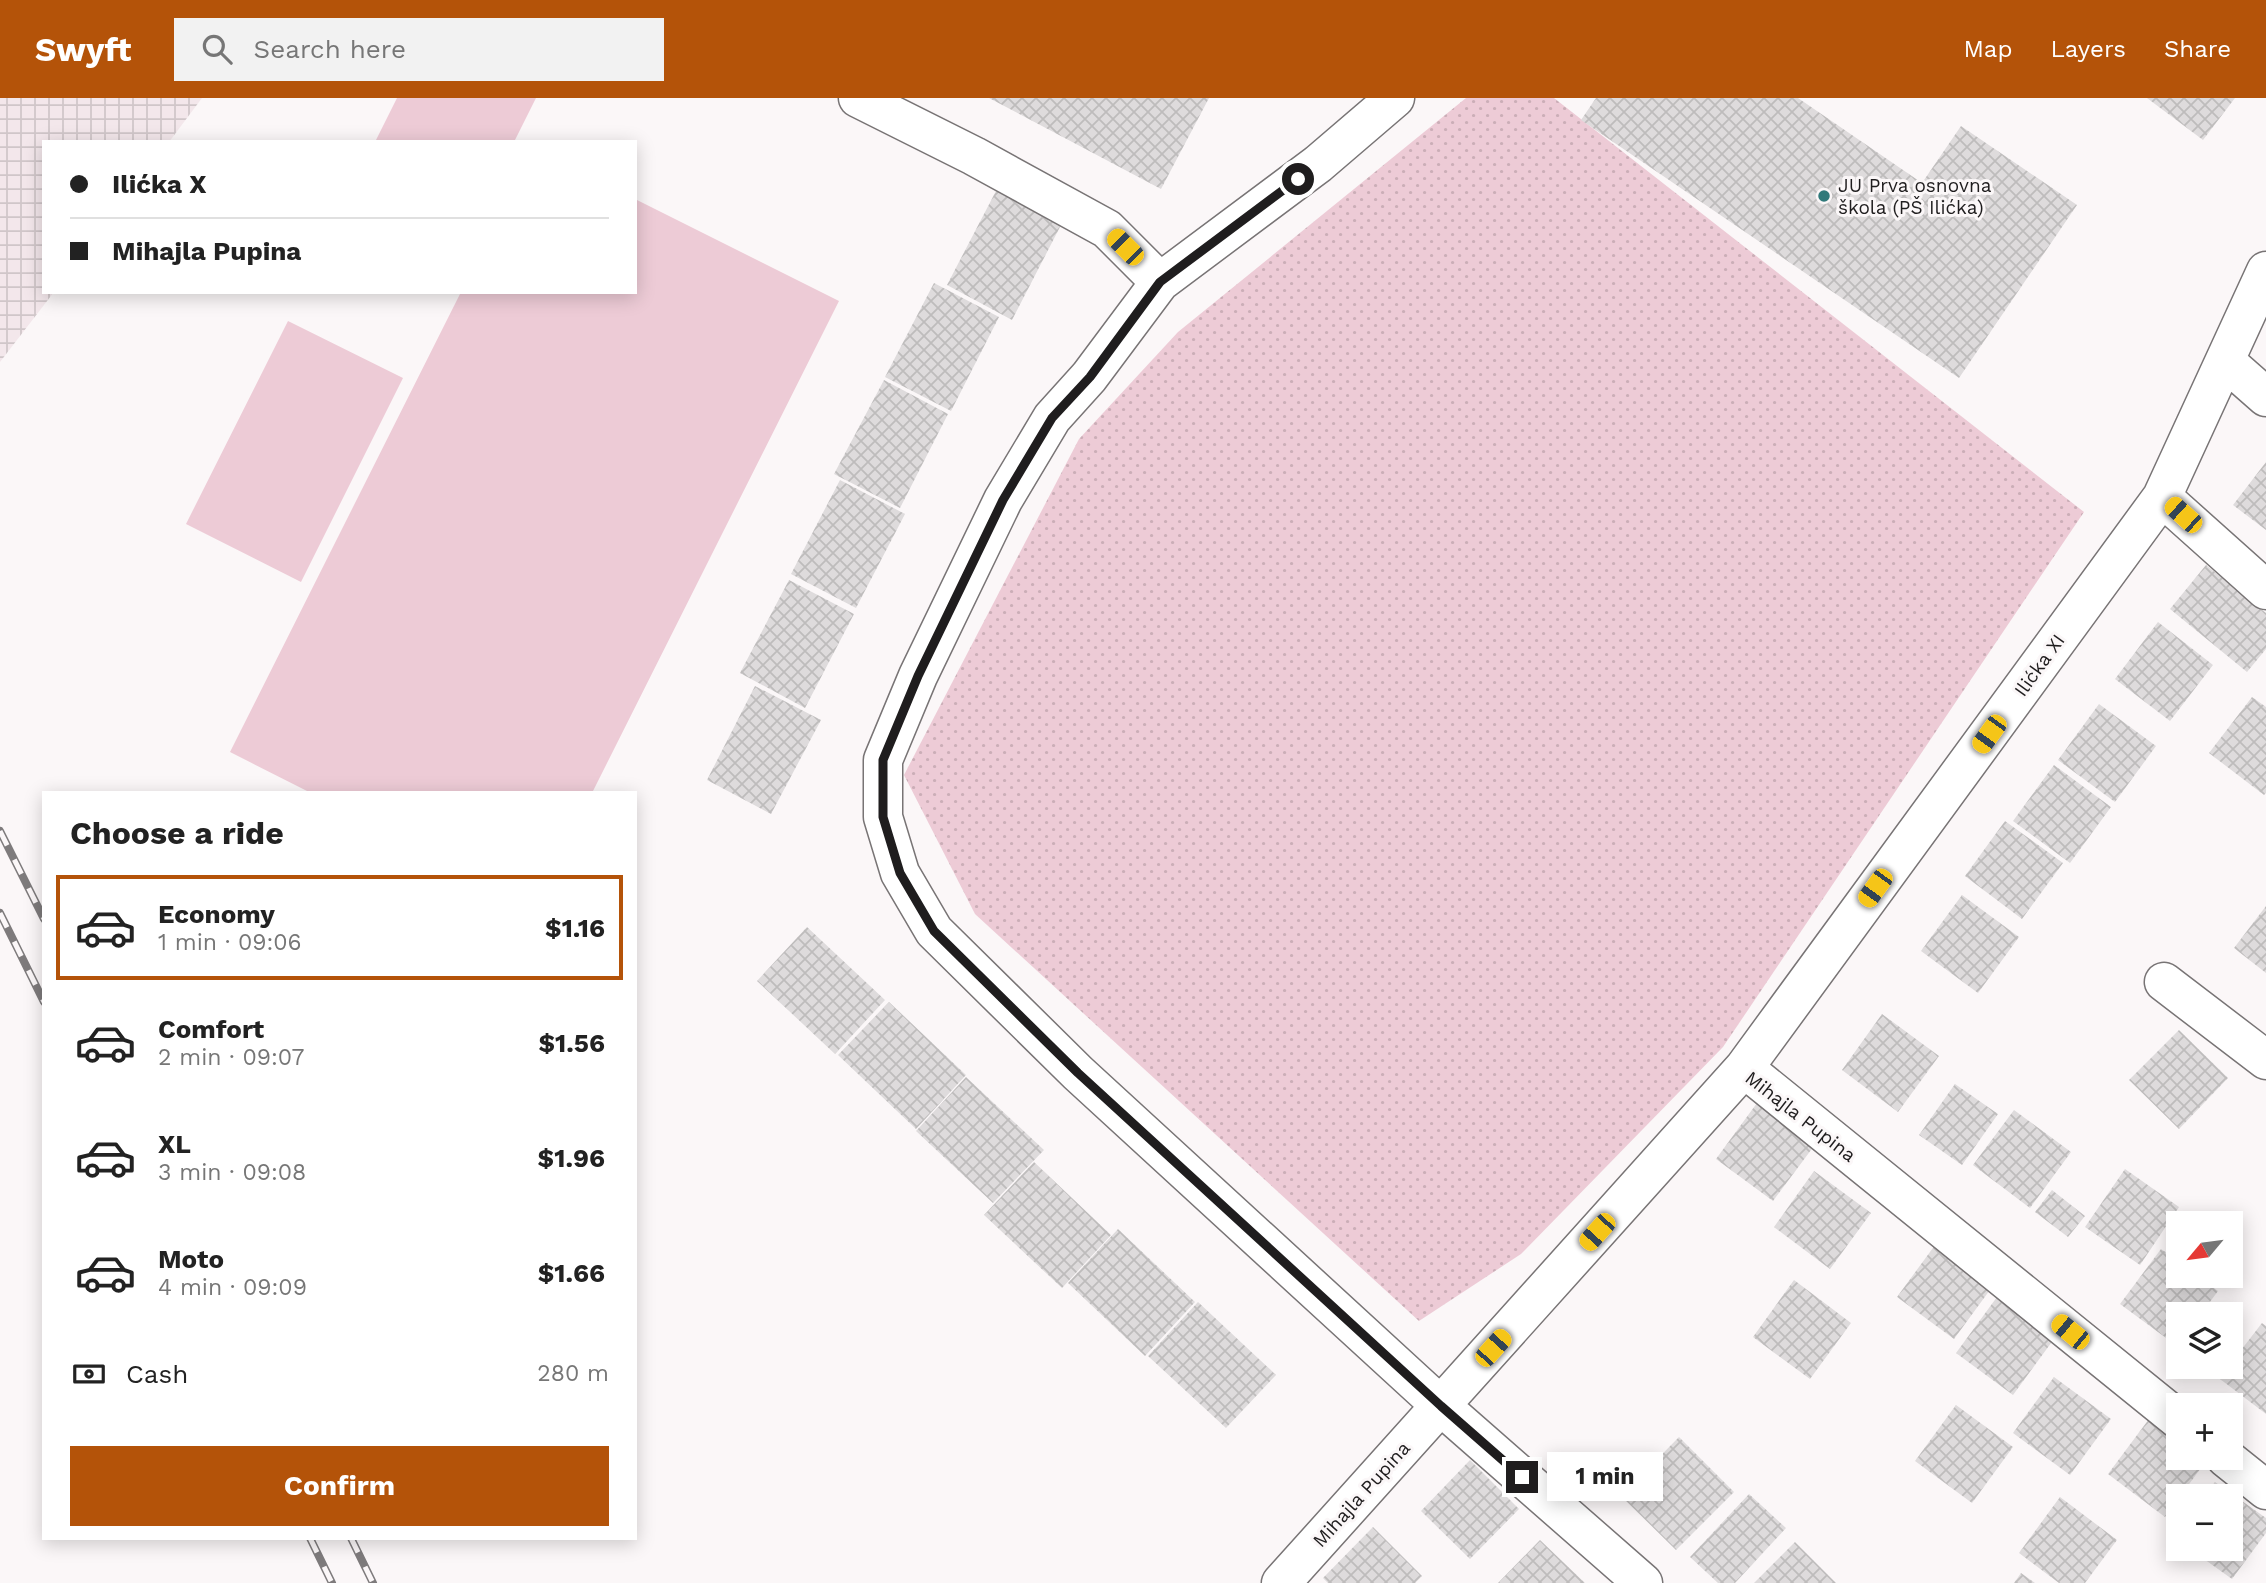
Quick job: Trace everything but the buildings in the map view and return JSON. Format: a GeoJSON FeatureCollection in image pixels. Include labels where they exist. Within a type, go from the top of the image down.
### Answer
{"type":"FeatureCollection","features":[{"type":"Feature","properties":{"kind":"street"},"geometry":{"type":"LineString","coordinates":[[858,98],[974,156],[1107,229],[1160,282]]}},
{"type":"Feature","properties":{"kind":"street"},"geometry":{"type":"LineString","coordinates":[[1395,98],[1318,164],[1160,282],[1090,377],[1052,418],[1003,500],[918,676],[883,760],[883,817],[900,873],[934,931],[1078,1073],[1441,1406],[1643,1583]]}},
{"type":"Feature","properties":{"kind":"street","name":"Ilićka XI"},"geometry":{"type":"LineString","coordinates":[[1744,1068],[2162,497],[2266,271]]}},
{"type":"Feature","properties":{"kind":"street"},"geometry":{"type":"LineString","coordinates":[[2225,361],[2266,397]]}},
{"type":"Feature","properties":{"kind":"street"},"geometry":{"type":"LineString","coordinates":[[2162,497],[2266,590]]}},
{"type":"Feature","properties":{"kind":"street"},"geometry":{"type":"LineString","coordinates":[[2164,982],[2266,1060]]}},
{"type":"Feature","properties":{"kind":"street","name":"Mihajla Pupina"},"geometry":{"type":"LineString","coordinates":[[1281,1583],[1744,1068],[2166,1409]]}},
{"type":"Feature","properties":{"kind":"street"},"geometry":{"type":"LineString","coordinates":[[2241,1470],[2266,1490]]}},
{"type":"Feature","properties":{"kind":"shaded area"},"geometry":{"type":"Polygon","coordinates":[[[0,98],[202,98],[170,140],[42,140],[42,294],[52,294],[0,362],[0,98]]]}},
{"type":"Feature","properties":{"kind":"shaded area"},"geometry":{"type":"Polygon","coordinates":[[[397,98],[536,98],[515,140],[376,140],[397,98]]]}},
{"type":"Feature","properties":{"kind":"shaded area"},"geometry":{"type":"Polygon","coordinates":[[[1466,98],[1554,98],[2084,512],[1723,1047],[1521,1254],[1419,1321],[975,914],[904,775],[1079,439],[1178,332],[1466,98]]]}},
{"type":"Feature","properties":{"kind":"shaded area"},"geometry":{"type":"Polygon","coordinates":[[[637,200],[839,301],[593,791],[307,791],[230,752],[460,294],[637,294],[637,200]]]}},
{"type":"Feature","properties":{"kind":"shaded area"},"geometry":{"type":"Polygon","coordinates":[[[288,321],[403,378],[301,582],[186,524],[288,321]]]}},
{"type":"Feature","properties":{"kind":"railway"},"geometry":{"type":"LineString","coordinates":[[0,831],[42,915]]}},
{"type":"Feature","properties":{"kind":"railway"},"geometry":{"type":"LineString","coordinates":[[0,913],[42,998]]}},
{"type":"Feature","properties":{"kind":"railway"},"geometry":{"type":"LineString","coordinates":[[311,1540],[332,1583]]}},
{"type":"Feature","properties":{"kind":"railway"},"geometry":{"type":"LineString","coordinates":[[352,1540],[373,1583]]}},
{"type":"Feature","properties":{"kind":"place","name":"JU Prva osnovna škola (PŠ Ilićka)"},"geometry":{"type":"Point","coordinates":[1824,196]}},
{"type":"Feature","properties":{"kind":"route"},"geometry":{"type":"LineString","coordinates":[[1298,179],[1160,282],[1090,377],[1052,418],[1003,500],[918,676],[883,760],[883,817],[900,873],[934,931],[1078,1073],[1522,1477]]}}]}
